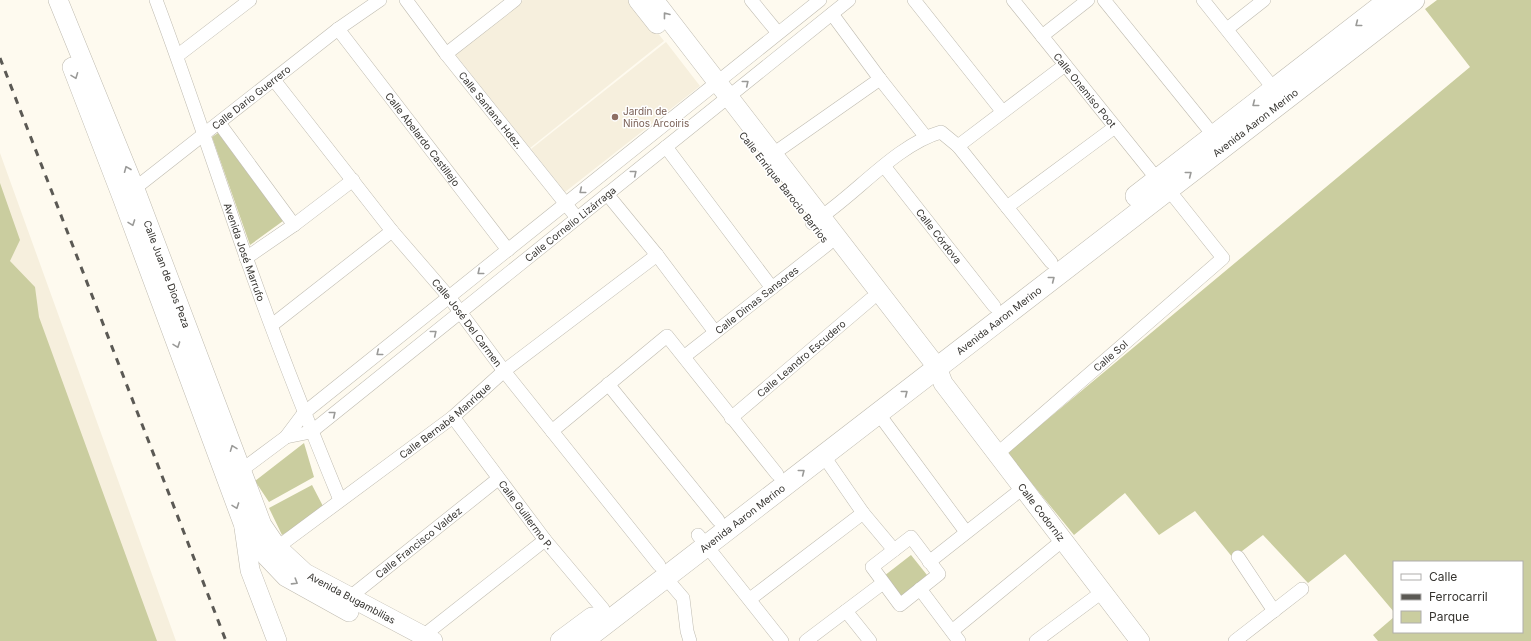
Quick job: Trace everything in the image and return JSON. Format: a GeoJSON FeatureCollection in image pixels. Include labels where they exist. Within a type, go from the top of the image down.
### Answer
{"type":"FeatureCollection","features":[{"type":"Feature","properties":{"kind":"main road","name":"Avenida Aaron Merino"},"geometry":{"type":"LineString","coordinates":[[583,641],[662,571],[702,540],[823,455],[878,413],[1163,184],[1278,95],[1389,0]]}},
{"type":"Feature","properties":{"kind":"main road","name":"Avenida Aaron Merino"},"geometry":{"type":"LineString","coordinates":[[702,540],[718,520],[777,474],[932,369],[994,306],[1051,262],[1163,184],[1214,136],[1278,95],[1414,0]]}},
{"type":"Feature","properties":{"kind":"main road","name":"Avenida Aaron Merino"},"geometry":{"type":"LineString","coordinates":[[561,641],[603,609],[662,571]]}},
{"type":"Feature","properties":{"kind":"street","name":"Calle Juan de Dios Peza"},"geometry":{"type":"LineString","coordinates":[[46,0],[129,193]]}},
{"type":"Feature","properties":{"kind":"street","name":"Calle Juan de Dios Peza"},"geometry":{"type":"LineString","coordinates":[[58,0],[234,476],[244,526],[250,570],[277,641]]}},
{"type":"Feature","properties":{"kind":"street","name":"Avenida José Marrufo"},"geometry":{"type":"LineString","coordinates":[[156,0],[177,56],[246,258],[311,432],[340,500]]}},
{"type":"Feature","properties":{"kind":"street"},"geometry":{"type":"LineString","coordinates":[[177,56],[250,0]]}},
{"type":"Feature","properties":{"kind":"street","name":"Calle Dario Guerrero"},"geometry":{"type":"LineString","coordinates":[[129,193],[338,29],[380,0]]}},
{"type":"Feature","properties":{"kind":"street","name":"Calle Santana Hdez."},"geometry":{"type":"LineString","coordinates":[[406,0],[446,54],[577,218]]}},
{"type":"Feature","properties":{"kind":"street"},"geometry":{"type":"LineString","coordinates":[[446,54],[515,0]]}},
{"type":"Feature","properties":{"kind":"street","name":"Calle Enrique Barocio Barrios"},"geometry":{"type":"LineString","coordinates":[[638,0],[773,154],[817,220],[828,244],[871,299],[932,369]]}},
{"type":"Feature","properties":{"kind":"street","name":"Calle Enrique Barocio Barrios"},"geometry":{"type":"LineString","coordinates":[[654,0],[718,93],[932,369]]}},
{"type":"Feature","properties":{"kind":"street"},"geometry":{"type":"LineString","coordinates":[[751,0],[778,34]]}},
{"type":"Feature","properties":{"kind":"street","name":"Calle Cornelio Lizárraga"},"geometry":{"type":"LineString","coordinates":[[286,437],[311,432],[666,147],[778,34],[820,0]]}},
{"type":"Feature","properties":{"kind":"street","name":"Calle Cornelio Lizárraga"},"geometry":{"type":"LineString","coordinates":[[234,476],[286,437],[304,413],[565,204],[718,93],[832,14],[849,0]]}},
{"type":"Feature","properties":{"kind":"street"},"geometry":{"type":"LineString","coordinates":[[914,0],[1002,111]]}},
{"type":"Feature","properties":{"kind":"street","name":"Calle Onemiso Poot"},"geometry":{"type":"LineString","coordinates":[[1013,0],[1223,258]]}},
{"type":"Feature","properties":{"kind":"street"},"geometry":{"type":"LineString","coordinates":[[1042,36],[1088,0]]}},
{"type":"Feature","properties":{"kind":"street"},"geometry":{"type":"LineString","coordinates":[[1104,0],[1214,136]]}},
{"type":"Feature","properties":{"kind":"street"},"geometry":{"type":"LineString","coordinates":[[1203,0],[1278,95]]}},
{"type":"Feature","properties":{"kind":"street"},"geometry":{"type":"LineString","coordinates":[[1227,29],[1264,0]]}},
{"type":"Feature","properties":{"kind":"street"},"geometry":{"type":"LineString","coordinates":[[832,14],[880,79],[925,136]]}},
{"type":"Feature","properties":{"kind":"street","name":"Calle Abelardo Castillejo"},"geometry":{"type":"LineString","coordinates":[[338,29],[508,250]]}},
{"type":"Feature","properties":{"kind":"street"},"geometry":{"type":"LineString","coordinates":[[958,146],[1002,111],[1065,65]]}},
{"type":"Feature","properties":{"kind":"street"},"geometry":{"type":"LineString","coordinates":[[773,154],[880,79]]}},
{"type":"Feature","properties":{"kind":"street","name":"Calle José Del Carmen"},"geometry":{"type":"LineString","coordinates":[[274,80],[392,231],[448,297],[504,371],[683,598],[687,631],[690,641]]}},
{"type":"Feature","properties":{"kind":"street"},"geometry":{"type":"LineString","coordinates":[[219,123],[294,225]]}},
{"type":"Feature","properties":{"kind":"street"},"geometry":{"type":"LineString","coordinates":[[1007,207],[1115,127]]}},
{"type":"Feature","properties":{"kind":"street"},"geometry":{"type":"LineString","coordinates":[[817,220],[884,166],[925,136],[941,132],[958,146],[1051,262]]}},
{"type":"Feature","properties":{"kind":"street"},"geometry":{"type":"LineString","coordinates":[[666,147],[772,288]]}},
{"type":"Feature","properties":{"kind":"street","name":"Calle Córdova"},"geometry":{"type":"LineString","coordinates":[[884,166],[994,306]]}},
{"type":"Feature","properties":{"kind":"street"},"geometry":{"type":"LineString","coordinates":[[246,258],[294,225],[353,180]]}},
{"type":"Feature","properties":{"kind":"street"},"geometry":{"type":"LineString","coordinates":[[608,194],[657,255],[715,332]]}},
{"type":"Feature","properties":{"kind":"street"},"geometry":{"type":"LineString","coordinates":[[272,325],[392,231]]}},
{"type":"Feature","properties":{"kind":"street","name":"Calle Dimas Sansores"},"geometry":{"type":"LineString","coordinates":[[685,356],[828,244]]}},
{"type":"Feature","properties":{"kind":"street","name":"Calle Bernabé Manrique"},"geometry":{"type":"LineString","coordinates":[[250,570],[272,551],[453,417],[504,371],[657,255]]}},
{"type":"Feature","properties":{"kind":"street","name":"Calle Sol"},"geometry":{"type":"LineString","coordinates":[[997,454],[1223,258]]}},
{"type":"Feature","properties":{"kind":"street","name":"Calle Leandro Escudero"},"geometry":{"type":"LineString","coordinates":[[731,418],[871,299]]}},
{"type":"Feature","properties":{"kind":"street"},"geometry":{"type":"LineString","coordinates":[[552,430],[667,336],[685,356],[731,418],[777,474]]}},
{"type":"Feature","properties":{"kind":"street","name":"Calle Codorníz"},"geometry":{"type":"LineString","coordinates":[[932,369],[1140,641]]}},
{"type":"Feature","properties":{"kind":"street"},"geometry":{"type":"LineString","coordinates":[[608,384],[718,520]]}},
{"type":"Feature","properties":{"kind":"street"},"geometry":{"type":"LineString","coordinates":[[878,413],[966,532]]}},
{"type":"Feature","properties":{"kind":"street","name":"Calle Guillermo P."},"geometry":{"type":"LineString","coordinates":[[453,417],[545,540],[603,609]]}},
{"type":"Feature","properties":{"kind":"street"},"geometry":{"type":"LineString","coordinates":[[823,455],[863,513],[894,550]]}},
{"type":"Feature","properties":{"kind":"street","name":"Calle Juan de Dios Peza"},"geometry":{"type":"LineString","coordinates":[[234,476],[262,525],[272,551]]}},
{"type":"Feature","properties":{"kind":"street","name":"Calle Francisco Valdez"},"geometry":{"type":"LineString","coordinates":[[345,602],[498,479]]}},
{"type":"Feature","properties":{"kind":"street"},"geometry":{"type":"LineString","coordinates":[[929,562],[1023,488]]}},
{"type":"Feature","properties":{"kind":"street"},"geometry":{"type":"LineString","coordinates":[[750,599],[863,513]]}},
{"type":"Feature","properties":{"kind":"street","name":"Calle Juan de Dios Peza"},"geometry":{"type":"LineString","coordinates":[[244,526],[272,551]]}},
{"type":"Feature","properties":{"kind":"street"},"geometry":{"type":"LineString","coordinates":[[911,537],[939,574],[900,605],[872,567],[894,550],[911,537]]}},
{"type":"Feature","properties":{"kind":"street"},"geometry":{"type":"LineString","coordinates":[[421,639],[545,540]]}},
{"type":"Feature","properties":{"kind":"street"},"geometry":{"type":"LineString","coordinates":[[702,540],[782,641]]}},
{"type":"Feature","properties":{"kind":"street"},"geometry":{"type":"LineString","coordinates":[[920,589],[955,636],[1064,540]]}},
{"type":"Feature","properties":{"kind":"street","name":"Avenida Bugambilias"},"geometry":{"type":"LineString","coordinates":[[272,551],[345,602],[421,639]]}},
{"type":"Feature","properties":{"kind":"street"},"geometry":{"type":"LineString","coordinates":[[1238,557],[1274,611]]}},
{"type":"Feature","properties":{"kind":"street"},"geometry":{"type":"LineString","coordinates":[[806,641],[883,583]]}},
{"type":"Feature","properties":{"kind":"street"},"geometry":{"type":"LineString","coordinates":[[1236,641],[1302,589]]}},
{"type":"Feature","properties":{"kind":"street"},"geometry":{"type":"LineString","coordinates":[[1036,641],[1050,636],[1102,592]]}},
{"type":"Feature","properties":{"kind":"street"},"geometry":{"type":"LineString","coordinates":[[846,611],[870,641]]}},
{"type":"Feature","properties":{"kind":"shaded area"},"geometry":{"type":"Polygon","coordinates":[[[523,0],[632,0],[664,41],[530,148],[455,54],[523,0]]]}},
{"type":"Feature","properties":{"kind":"shaded area","name":"Jardín de Niños Arcoiris"},"geometry":{"type":"Polygon","coordinates":[[[666,42],[700,86],[565,192],[531,149],[666,42]]]}},
{"type":"Feature","properties":{"kind":"shaded area"},"geometry":{"type":"Polygon","coordinates":[[[0,153],[176,641],[0,641],[0,153]]]}},
{"type":"Feature","properties":{"kind":"green space"},"geometry":{"type":"Polygon","coordinates":[[[1437,0],[1531,0],[1531,641],[1378,641],[1373,635],[1393,618],[1393,633],[1523,633],[1523,561],[1393,561],[1393,611],[1345,554],[1308,583],[1263,535],[1233,558],[1195,511],[1159,535],[1125,493],[1074,535],[1007,453],[1470,67],[1425,9],[1437,0]]]}},
{"type":"Feature","properties":{"kind":"green space"},"geometry":{"type":"Polygon","coordinates":[[[218,133],[283,221],[250,245],[212,137],[218,133]]]}},
{"type":"Feature","properties":{"kind":"green space"},"geometry":{"type":"Polygon","coordinates":[[[0,183],[20,240],[10,261],[35,287],[39,317],[157,641],[0,641],[0,183]]]}},
{"type":"Feature","properties":{"kind":"green space"},"geometry":{"type":"Polygon","coordinates":[[[304,443],[314,477],[269,502],[255,481],[304,443]]]}},
{"type":"Feature","properties":{"kind":"green space"},"geometry":{"type":"Polygon","coordinates":[[[312,485],[325,510],[282,535],[269,508],[312,485]]]}},
{"type":"Feature","properties":{"kind":"green space"},"geometry":{"type":"Polygon","coordinates":[[[911,555],[927,575],[901,597],[884,576],[911,555]]]}},
{"type":"Feature","properties":{"kind":"railway"},"geometry":{"type":"LineString","coordinates":[[0,58],[226,641]]}},
{"type":"Feature","properties":{"kind":"place","name":"Jardín de Niños Arcoiris"},"geometry":{"type":"Point","coordinates":[615,117]}}]}
